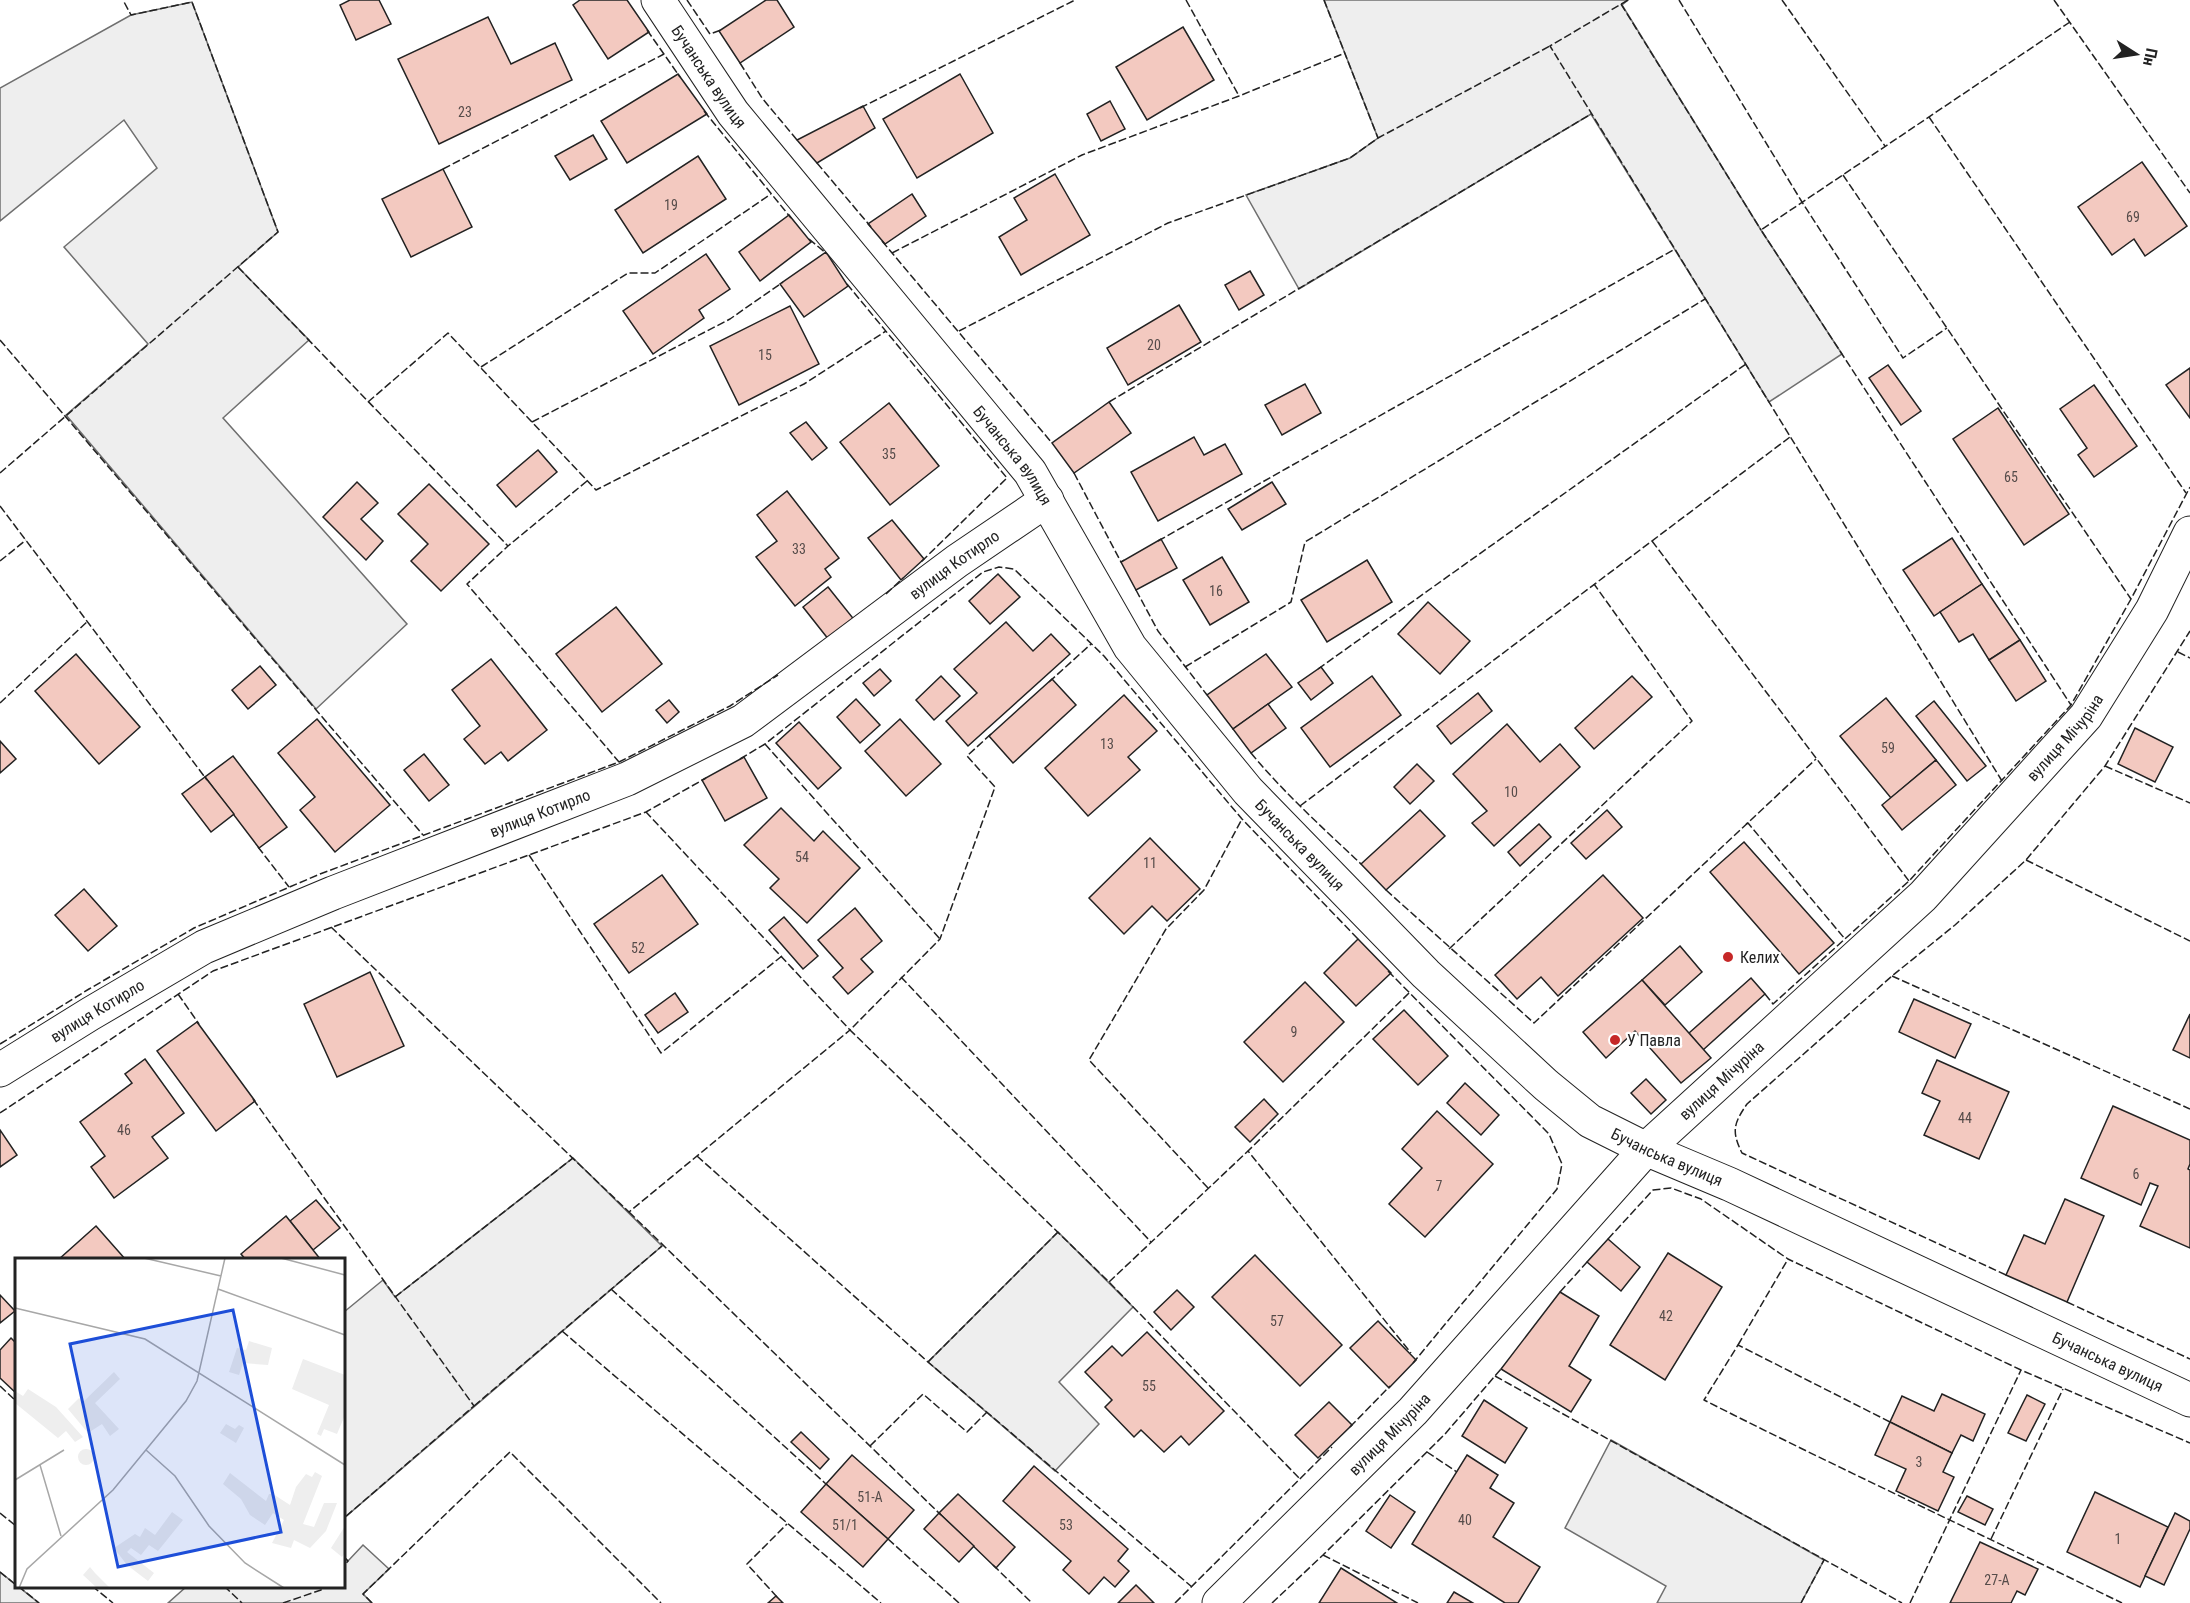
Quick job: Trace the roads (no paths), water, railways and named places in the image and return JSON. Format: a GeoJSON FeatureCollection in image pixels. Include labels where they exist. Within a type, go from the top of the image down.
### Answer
{"type":"FeatureCollection","features":[{"type":"Feature","properties":{"kind":"street","name":"Бучанська вулиця"},"geometry":{"type":"LineString","coordinates":[[658,0],[733,113],[1030,472],[1130,647],[1248,791],[1426,974],[1546,1085],[1590,1121],[1646,1149],[1729,1184],[2190,1400]]}},
{"type":"Feature","properties":{"kind":"street","name":"вулиця Котирло"},"geometry":{"type":"LineString","coordinates":[[0,1070],[204,947],[333,893],[627,779],[743,721],[957,561],[1047,500]]}},
{"type":"Feature","properties":{"kind":"street","name":"вулиця Мічуріна"},"geometry":{"type":"LineString","coordinates":[[1219,1603],[1413,1411],[1646,1149],[1923,896],[2086,717],[2152,610],[2190,533]]}},
{"type":"Feature","properties":{"kind":"place","name":"Келих"},"geometry":{"type":"Point","coordinates":[1728,957]}},
{"type":"Feature","properties":{"kind":"place","name":"У Павла"},"geometry":{"type":"Point","coordinates":[1615,1040]}}]}
